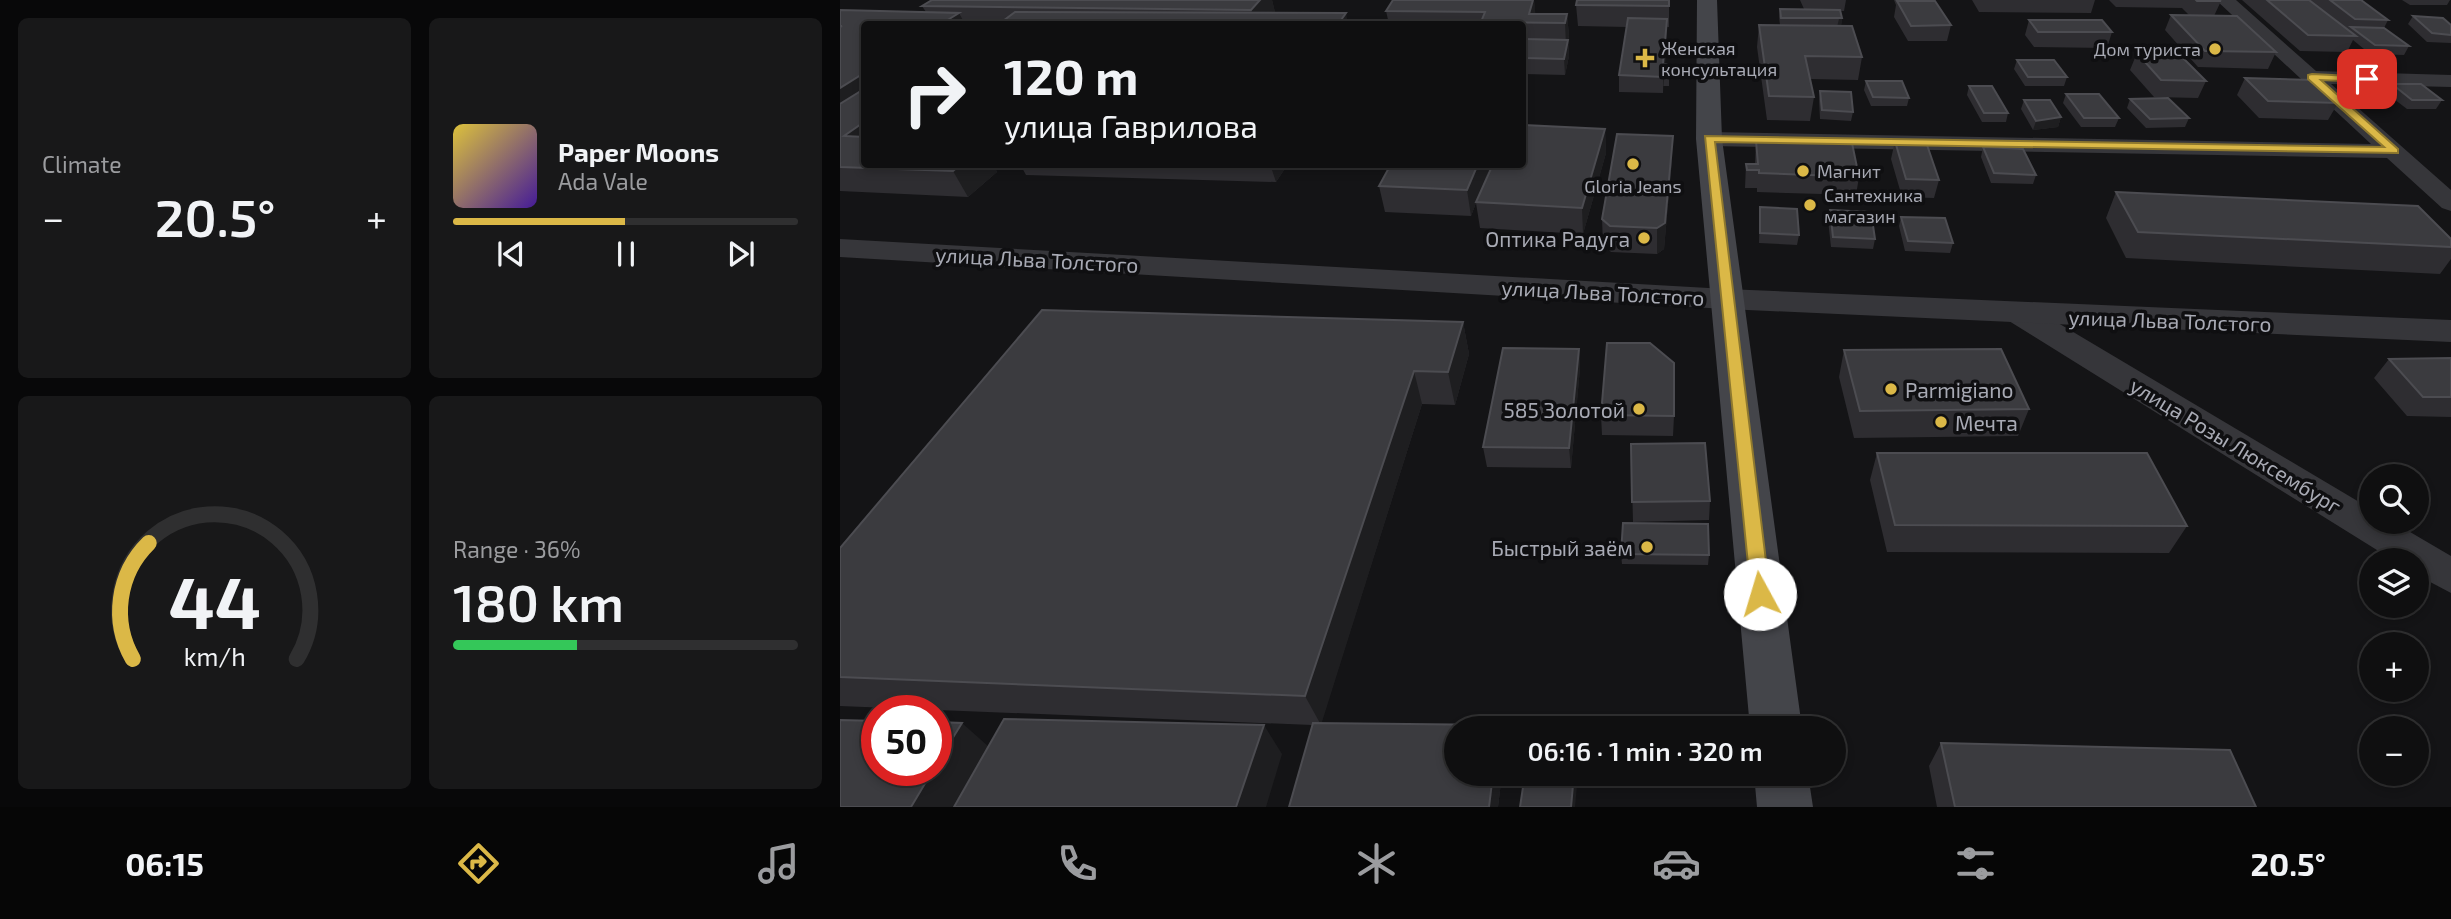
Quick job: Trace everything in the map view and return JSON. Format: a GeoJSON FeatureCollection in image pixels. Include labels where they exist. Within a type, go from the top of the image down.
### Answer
{"type":"FeatureCollection","features":[{"type":"Feature","properties":{"kind":"main road"},"geometry":{"type":"LineString","coordinates":[[1707,0],[1709,139],[1775,716]]}},
{"type":"Feature","properties":{"kind":"main road"},"geometry":{"type":"LineString","coordinates":[[1782,786],[1785,807]]}},
{"type":"Feature","properties":{"kind":"street"},"geometry":{"type":"LineString","coordinates":[[2225,0],[2451,203]]}},
{"type":"Feature","properties":{"kind":"street"},"geometry":{"type":"LineString","coordinates":[[2312,77],[2451,82]]}},
{"type":"Feature","properties":{"kind":"street"},"geometry":{"type":"LineString","coordinates":[[1709,139],[2394,151]]}},
{"type":"Feature","properties":{"kind":"street","name":"улица Льва Толстого"},"geometry":{"type":"LineString","coordinates":[[840,248],[1727,299],[2451,331]]}},
{"type":"Feature","properties":{"kind":"street","name":"улица Розы Люксембург"},"geometry":{"type":"LineString","coordinates":[[2020,314],[2451,576]]}},
{"type":"Feature","properties":{"kind":"building"},"geometry":{"type":"Polygon","coordinates":[[[932,0],[1260,0],[1251,10],[922,6],[932,0]]]}},
{"type":"Feature","properties":{"kind":"building"},"geometry":{"type":"Polygon","coordinates":[[[1393,0],[1533,0],[1529,14],[1567,14],[1565,23],[1526,23],[1481,21],[1485,12],[1386,11],[1393,0]]]}},
{"type":"Feature","properties":{"kind":"building"},"geometry":{"type":"Polygon","coordinates":[[[1577,0],[1669,0],[1669,6],[1576,5],[1577,0]]]}},
{"type":"Feature","properties":{"kind":"building"},"geometry":{"type":"Polygon","coordinates":[[[2267,0],[2309,0],[2356,36],[2308,35],[2267,0]]]}},
{"type":"Feature","properties":{"kind":"building"},"geometry":{"type":"Polygon","coordinates":[[[2330,0],[2361,0],[2388,20],[2355,19],[2330,0]]]}},
{"type":"Feature","properties":{"kind":"building"},"geometry":{"type":"Polygon","coordinates":[[[1897,1],[1935,1],[1951,25],[1911,26],[1897,1]]]}},
{"type":"Feature","properties":{"kind":"building"},"geometry":{"type":"Polygon","coordinates":[[[1780,9],[1840,10],[1842,18],[1781,18],[1780,9]]]}},
{"type":"Feature","properties":{"kind":"building"},"geometry":{"type":"Polygon","coordinates":[[[840,10],[959,13],[946,21],[861,21],[861,75],[840,88],[840,10]]]}},
{"type":"Feature","properties":{"kind":"building"},"geometry":{"type":"Polygon","coordinates":[[[1015,12],[1346,13],[1340,21],[1003,21],[1015,12]]]}},
{"type":"Feature","properties":{"kind":"building"},"geometry":{"type":"Polygon","coordinates":[[[2171,15],[2237,16],[2276,52],[2205,51],[2171,15]]]}},
{"type":"Feature","properties":{"kind":"building"},"geometry":{"type":"Polygon","coordinates":[[[2413,16],[2443,18],[2451,25],[2451,35],[2432,33],[2413,16]]]}},
{"type":"Feature","properties":{"kind":"building","name":"Женская консультация"},"geometry":{"type":"Polygon","coordinates":[[[1628,18],[1667,19],[1663,64],[1669,65],[1669,69],[1664,69],[1663,77],[1619,75],[1628,18]]]}},
{"type":"Feature","properties":{"kind":"building"},"geometry":{"type":"Polygon","coordinates":[[[2029,20],[2102,20],[2112,32],[2038,32],[2029,20]]]}},
{"type":"Feature","properties":{"kind":"building"},"geometry":{"type":"Polygon","coordinates":[[[1759,25],[1852,26],[1862,57],[1805,56],[1814,97],[1769,96],[1759,25]]]}},
{"type":"Feature","properties":{"kind":"building"},"geometry":{"type":"Polygon","coordinates":[[[2351,27],[2384,28],[2409,46],[2375,45],[2351,27]]]}},
{"type":"Feature","properties":{"kind":"building"},"geometry":{"type":"Polygon","coordinates":[[[1526,39],[1568,40],[1564,59],[1526,58],[1526,39]]]}},
{"type":"Feature","properties":{"kind":"building"},"geometry":{"type":"Polygon","coordinates":[[[2137,53],[2179,54],[2206,81],[2161,80],[2137,53]]]}},
{"type":"Feature","properties":{"kind":"building"},"geometry":{"type":"Polygon","coordinates":[[[2017,60],[2054,60],[2067,77],[2028,77],[2017,60]]]}},
{"type":"Feature","properties":{"kind":"building"},"geometry":{"type":"Polygon","coordinates":[[[2245,78],[2312,80],[2338,103],[2268,101],[2245,78]]]}},
{"type":"Feature","properties":{"kind":"building"},"geometry":{"type":"Polygon","coordinates":[[[1866,81],[1902,81],[1909,98],[1873,97],[1866,81]]]}},
{"type":"Feature","properties":{"kind":"building"},"geometry":{"type":"Polygon","coordinates":[[[2392,84],[2421,84],[2442,100],[2412,100],[2392,84]]]}},
{"type":"Feature","properties":{"kind":"building"},"geometry":{"type":"Polygon","coordinates":[[[1969,86],[1992,86],[2008,113],[1984,113],[1969,86]]]}},
{"type":"Feature","properties":{"kind":"building"},"geometry":{"type":"Polygon","coordinates":[[[861,91],[861,124],[844,136],[861,137],[861,168],[840,167],[840,104],[861,91]]]}},
{"type":"Feature","properties":{"kind":"building"},"geometry":{"type":"Polygon","coordinates":[[[1820,91],[1851,92],[1853,112],[1822,110],[1820,91]]]}},
{"type":"Feature","properties":{"kind":"building"},"geometry":{"type":"Polygon","coordinates":[[[2066,94],[2099,94],[2119,118],[2084,118],[2066,94]]]}},
{"type":"Feature","properties":{"kind":"building"},"geometry":{"type":"Polygon","coordinates":[[[2168,98],[2189,118],[2150,119],[2130,99],[2168,98]]]}},
{"type":"Feature","properties":{"kind":"building"},"geometry":{"type":"Polygon","coordinates":[[[2024,100],[2050,100],[2061,117],[2036,121],[2024,100]]]}},
{"type":"Feature","properties":{"kind":"building"},"geometry":{"type":"Polygon","coordinates":[[[1526,125],[1605,129],[1582,208],[1476,202],[1491,168],[1526,168],[1526,125]]]}},
{"type":"Feature","properties":{"kind":"building"},"geometry":{"type":"Polygon","coordinates":[[[1617,134],[1673,136],[1665,223],[1657,228],[1610,226],[1602,219],[1617,134]]]}},
{"type":"Feature","properties":{"kind":"building"},"geometry":{"type":"Polygon","coordinates":[[[1756,141],[1852,143],[1859,177],[1759,173],[1759,170],[1747,170],[1746,164],[1758,164],[1756,141]]]}},
{"type":"Feature","properties":{"kind":"building"},"geometry":{"type":"Polygon","coordinates":[[[1895,141],[1926,142],[1939,180],[1906,179],[1895,141]]]}},
{"type":"Feature","properties":{"kind":"building"},"geometry":{"type":"Polygon","coordinates":[[[1983,147],[2023,149],[2036,175],[1994,173],[1983,147]]]}},
{"type":"Feature","properties":{"kind":"building"},"geometry":{"type":"Polygon","coordinates":[[[868,168],[956,168],[953,171],[868,168]]]}},
{"type":"Feature","properties":{"kind":"building"},"geometry":{"type":"Polygon","coordinates":[[[1389,168],[1476,168],[1467,190],[1379,186],[1389,168]]]}},
{"type":"Feature","properties":{"kind":"building"},"geometry":{"type":"Polygon","coordinates":[[[2116,192],[2418,206],[2451,239],[2451,247],[2138,232],[2116,192]]]}},
{"type":"Feature","properties":{"kind":"building"},"geometry":{"type":"Polygon","coordinates":[[[1760,207],[1797,209],[1799,235],[1760,233],[1760,207]]]}},
{"type":"Feature","properties":{"kind":"building"},"geometry":{"type":"Polygon","coordinates":[[[1830,210],[1871,212],[1875,239],[1833,237],[1830,210]]]}},
{"type":"Feature","properties":{"kind":"building"},"geometry":{"type":"Polygon","coordinates":[[[1901,217],[1945,218],[1953,243],[1908,241],[1901,217]]]}},
{"type":"Feature","properties":{"kind":"building"},"geometry":{"type":"Polygon","coordinates":[[[1042,310],[1463,322],[1448,372],[1414,371],[1305,696],[840,677],[840,548],[1042,310]]]}},
{"type":"Feature","properties":{"kind":"building","name":"585 Золотой"},"geometry":{"type":"Polygon","coordinates":[[[1607,343],[1650,343],[1674,363],[1674,416],[1601,415],[1607,343]]]}},
{"type":"Feature","properties":{"kind":"building"},"geometry":{"type":"Polygon","coordinates":[[[1503,348],[1579,349],[1569,448],[1483,447],[1503,348]]]}},
{"type":"Feature","properties":{"kind":"building"},"geometry":{"type":"Polygon","coordinates":[[[2001,349],[2029,409],[1860,411],[1844,350],[2001,349]]]}},
{"type":"Feature","properties":{"kind":"building"},"geometry":{"type":"Polygon","coordinates":[[[2451,358],[2451,397],[2423,397],[2389,359],[2451,358]]]}},
{"type":"Feature","properties":{"kind":"building"},"geometry":{"type":"Polygon","coordinates":[[[1705,443],[1710,501],[1632,502],[1631,444],[1705,443]]]}},
{"type":"Feature","properties":{"kind":"building"},"geometry":{"type":"Polygon","coordinates":[[[1877,453],[2147,453],[2187,526],[1895,525],[1877,453]]]}},
{"type":"Feature","properties":{"kind":"building"},"geometry":{"type":"Polygon","coordinates":[[[1623,523],[1708,524],[1709,555],[1621,554],[1623,523]]]}},
{"type":"Feature","properties":{"kind":"building"},"geometry":{"type":"Polygon","coordinates":[[[1004,719],[1264,725],[1236,807],[954,807],[1004,719]]]}},
{"type":"Feature","properties":{"kind":"building"},"geometry":{"type":"Polygon","coordinates":[[[840,720],[861,721],[861,786],[923,786],[911,807],[840,807],[840,720]]]}},
{"type":"Feature","properties":{"kind":"building"},"geometry":{"type":"Polygon","coordinates":[[[952,723],[962,723],[952,739],[952,723]]]}},
{"type":"Feature","properties":{"kind":"building"},"geometry":{"type":"Polygon","coordinates":[[[1313,723],[1444,724],[1444,786],[1492,786],[1489,807],[1289,807],[1313,723]]]}},
{"type":"Feature","properties":{"kind":"building"},"geometry":{"type":"Polygon","coordinates":[[[1941,743],[2230,750],[2256,807],[1955,807],[1941,743]]]}},
{"type":"Feature","properties":{"kind":"building"},"geometry":{"type":"Polygon","coordinates":[[[1523,786],[1573,786],[1571,807],[1520,807],[1523,786]]]}},
{"type":"Feature","properties":{"kind":"place","name":"Дом туриста"},"geometry":{"type":"Point","coordinates":[2215,49]}},
{"type":"Feature","properties":{"kind":"place","name":"Женская консультация"},"geometry":{"type":"Point","coordinates":[1645,58]}},
{"type":"Feature","properties":{"kind":"place","name":"Gloria Jeans"},"geometry":{"type":"Point","coordinates":[1633,164]}},
{"type":"Feature","properties":{"kind":"place","name":"Магнит"},"geometry":{"type":"Point","coordinates":[1803,171]}},
{"type":"Feature","properties":{"kind":"place","name":"Сантехника магазин"},"geometry":{"type":"Point","coordinates":[1810,205]}},
{"type":"Feature","properties":{"kind":"place","name":"Оптика Радуга"},"geometry":{"type":"Point","coordinates":[1644,238]}},
{"type":"Feature","properties":{"kind":"place","name":"Parmigiano"},"geometry":{"type":"Point","coordinates":[1891,389]}},
{"type":"Feature","properties":{"kind":"place","name":"585 Золотой"},"geometry":{"type":"Point","coordinates":[1639,409]}},
{"type":"Feature","properties":{"kind":"place","name":"Мечта"},"geometry":{"type":"Point","coordinates":[1941,422]}},
{"type":"Feature","properties":{"kind":"place","name":"Быстрый заём"},"geometry":{"type":"Point","coordinates":[1647,547]}},
{"type":"Feature","properties":{"kind":"route"},"geometry":{"type":"LineString","coordinates":[[1760,594],[1709,139],[2394,151],[2312,77],[2367,79]]}}]}
